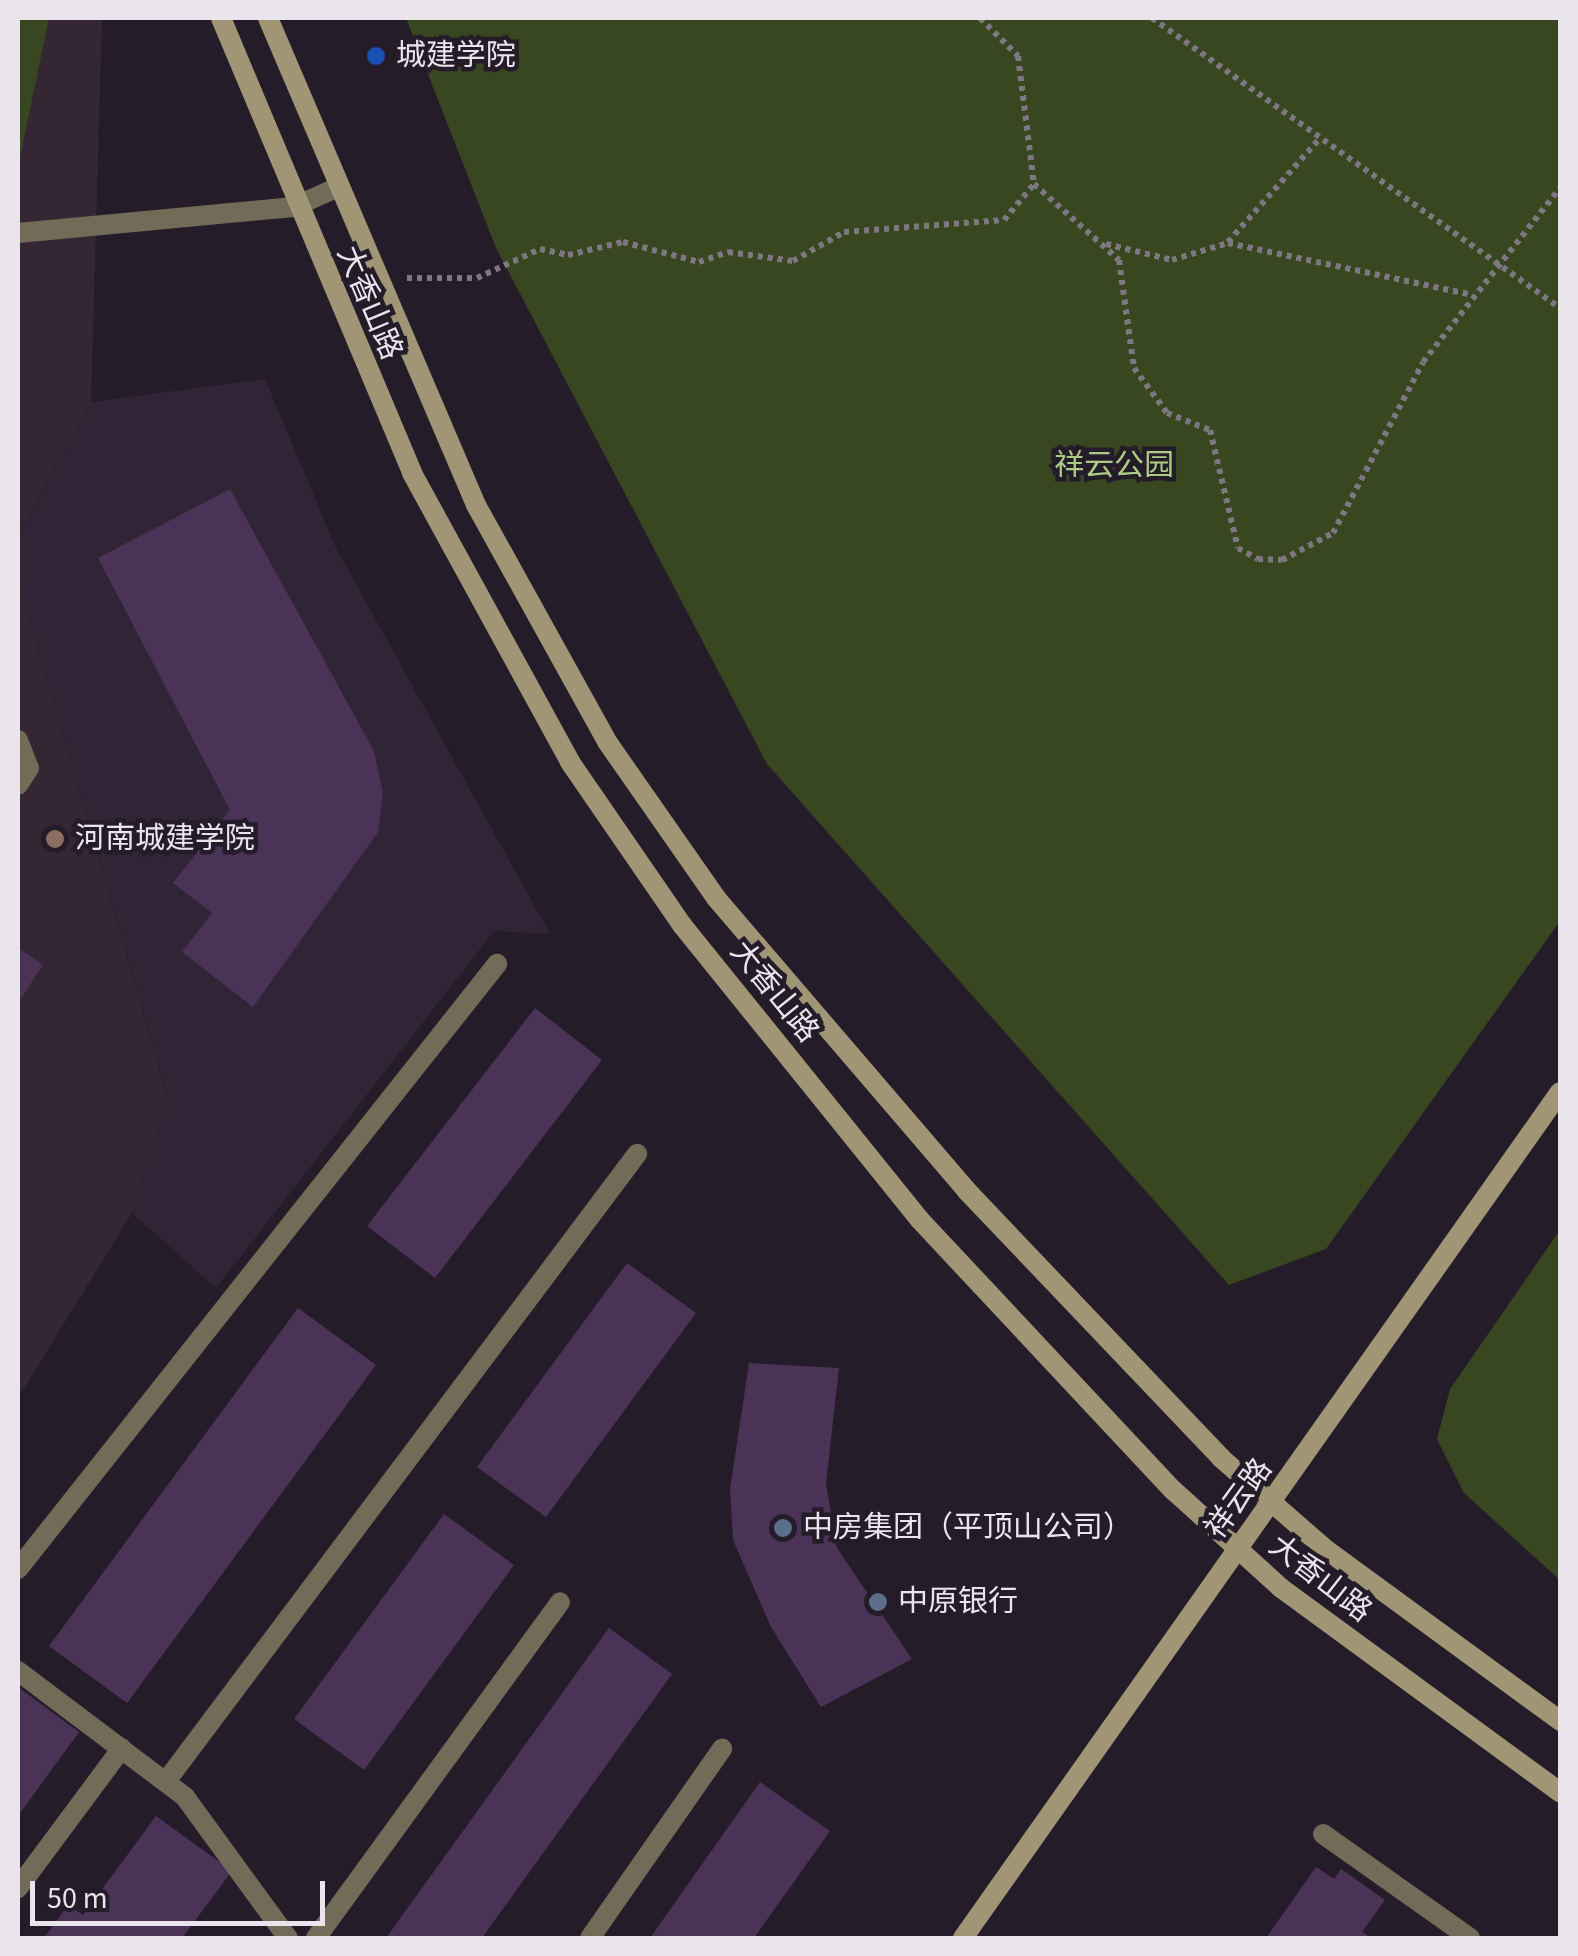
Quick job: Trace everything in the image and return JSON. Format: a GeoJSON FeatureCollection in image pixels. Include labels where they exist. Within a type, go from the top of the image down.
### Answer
{"type":"FeatureCollection","features":[{"type":"Feature","properties":{"kind":"main road","name":"大香山路"},"geometry":{"type":"LineString","coordinates":[[221,18],[294,208],[453,553],[630,851],[920,1220],[1238,1552],[1560,1792]]}},
{"type":"Feature","properties":{"kind":"main road","name":"大香山路"},"geometry":{"type":"LineString","coordinates":[[268,18],[372,278],[485,523],[661,824],[907,1125],[1272,1505],[1560,1721]]}},
{"type":"Feature","properties":{"kind":"main road","name":"祥云路"},"geometry":{"type":"LineString","coordinates":[[963,1938],[1560,1092]]}},
{"type":"Feature","properties":{"kind":"street"},"geometry":{"type":"LineString","coordinates":[[18,233],[294,208],[334,189]]}},
{"type":"Feature","properties":{"kind":"street"},"geometry":{"type":"LineString","coordinates":[[18,740],[29,768],[18,785]]}},
{"type":"Feature","properties":{"kind":"street"},"geometry":{"type":"LineString","coordinates":[[18,1570],[497,964]]}},
{"type":"Feature","properties":{"kind":"street"},"geometry":{"type":"LineString","coordinates":[[167,1780],[637,1154]]}},
{"type":"Feature","properties":{"kind":"street"},"geometry":{"type":"LineString","coordinates":[[316,1938],[560,1602]]}},
{"type":"Feature","properties":{"kind":"street"},"geometry":{"type":"LineString","coordinates":[[18,1671],[167,1780],[288,1938]]}},
{"type":"Feature","properties":{"kind":"street"},"geometry":{"type":"LineString","coordinates":[[18,1888],[122,1748]]}},
{"type":"Feature","properties":{"kind":"street"},"geometry":{"type":"LineString","coordinates":[[590,1938],[722,1749]]}},
{"type":"Feature","properties":{"kind":"street"},"geometry":{"type":"LineString","coordinates":[[1323,1834],[1458,1935]]}},
{"type":"Feature","properties":{"kind":"path"},"geometry":{"type":"LineString","coordinates":[[980,18],[1018,56],[1034,184],[1118,260],[1130,301],[1134,368],[1167,413],[1210,430],[1238,548],[1258,558],[1282,560],[1333,533],[1394,408],[1496,263],[1560,188]]}},
{"type":"Feature","properties":{"kind":"path"},"geometry":{"type":"LineString","coordinates":[[1152,18],[1560,308]]}},
{"type":"Feature","properties":{"kind":"path"},"geometry":{"type":"LineString","coordinates":[[1228,243],[1319,139]]}},
{"type":"Feature","properties":{"kind":"path"},"geometry":{"type":"LineString","coordinates":[[372,278],[477,278],[540,250],[568,256],[623,242],[699,262],[728,252],[793,261],[844,232],[1004,220],[1034,184]]}},
{"type":"Feature","properties":{"kind":"path"},"geometry":{"type":"LineString","coordinates":[[1102,243],[1172,260],[1228,243],[1472,295]]}},
{"type":"Feature","properties":{"kind":"shaded area"},"geometry":{"type":"Polygon","coordinates":[[[18,18],[102,18],[91,402],[18,535],[18,18]]]}},
{"type":"Feature","properties":{"kind":"shaded area"},"geometry":{"type":"Polygon","coordinates":[[[265,379],[335,546],[550,934],[494,931],[216,1288],[132,1213],[168,1098],[18,580],[18,536],[91,402],[265,379]]]}},
{"type":"Feature","properties":{"kind":"shaded area","name":"河南城建学院"},"geometry":{"type":"Polygon","coordinates":[[[18,580],[168,1099],[132,1213],[18,1398],[18,580]]]}},
{"type":"Feature","properties":{"kind":"green space"},"geometry":{"type":"Polygon","coordinates":[[[18,18],[49,18],[18,167],[18,18]]]}},
{"type":"Feature","properties":{"kind":"green space","name":"祥云公园"},"geometry":{"type":"Polygon","coordinates":[[[406,18],[1560,18],[1560,921],[1326,1249],[1229,1285],[767,764],[496,248],[406,18]]]}},
{"type":"Feature","properties":{"kind":"green space"},"geometry":{"type":"Polygon","coordinates":[[[1560,1230],[1560,1580],[1464,1493],[1437,1439],[1450,1389],[1560,1230]]]}},
{"type":"Feature","properties":{"kind":"building"},"geometry":{"type":"Polygon","coordinates":[[[230,489],[374,751],[383,793],[378,832],[253,1007],[182,952],[212,913],[173,883],[230,810],[98,558],[230,489]]]}},
{"type":"Feature","properties":{"kind":"building"},"geometry":{"type":"Polygon","coordinates":[[[18,948],[43,965],[18,1003],[18,948]]]}},
{"type":"Feature","properties":{"kind":"building"},"geometry":{"type":"Polygon","coordinates":[[[535,1008],[602,1060],[435,1278],[367,1226],[535,1008]]]}},
{"type":"Feature","properties":{"kind":"building"},"geometry":{"type":"Polygon","coordinates":[[[627,1263],[696,1313],[546,1517],[477,1467],[627,1263]]]}},
{"type":"Feature","properties":{"kind":"building"},"geometry":{"type":"Polygon","coordinates":[[[298,1308],[376,1365],[127,1703],[49,1646],[298,1308]]]}},
{"type":"Feature","properties":{"kind":"building","name":"中房集团（平顶山公司）"},"geometry":{"type":"Polygon","coordinates":[[[749,1363],[839,1368],[826,1484],[837,1548],[912,1659],[821,1707],[771,1627],[733,1540],[730,1489],[749,1363]]]}},
{"type":"Feature","properties":{"kind":"building"},"geometry":{"type":"Polygon","coordinates":[[[444,1514],[514,1565],[364,1770],[294,1719],[444,1514]]]}},
{"type":"Feature","properties":{"kind":"building"},"geometry":{"type":"Polygon","coordinates":[[[609,1628],[672,1674],[482,1938],[386,1938],[609,1628]]]}},
{"type":"Feature","properties":{"kind":"building"},"geometry":{"type":"Polygon","coordinates":[[[18,1687],[79,1732],[18,1816],[18,1687]]]}},
{"type":"Feature","properties":{"kind":"building"},"geometry":{"type":"Polygon","coordinates":[[[760,1782],[830,1831],[754,1938],[650,1938],[760,1782]]]}},
{"type":"Feature","properties":{"kind":"building"},"geometry":{"type":"Polygon","coordinates":[[[156,1816],[232,1871],[182,1938],[44,1938],[68,1905],[83,1915],[156,1816]]]}},
{"type":"Feature","properties":{"kind":"building"},"geometry":{"type":"Polygon","coordinates":[[[1316,1867],[1334,1879],[1341,1869],[1385,1900],[1362,1932],[1372,1938],[1266,1938],[1316,1867]]]}},
{"type":"Feature","properties":{"kind":"place","name":"城建学院"},"geometry":{"type":"Point","coordinates":[376,56]}},
{"type":"Feature","properties":{"kind":"place","name":"河南城建学院"},"geometry":{"type":"Point","coordinates":[55,839]}},
{"type":"Feature","properties":{"kind":"place","name":"中房集团（平顶山公司）"},"geometry":{"type":"Point","coordinates":[783,1528]}},
{"type":"Feature","properties":{"kind":"place","name":"中原银行"},"geometry":{"type":"Point","coordinates":[878,1602]}}]}
